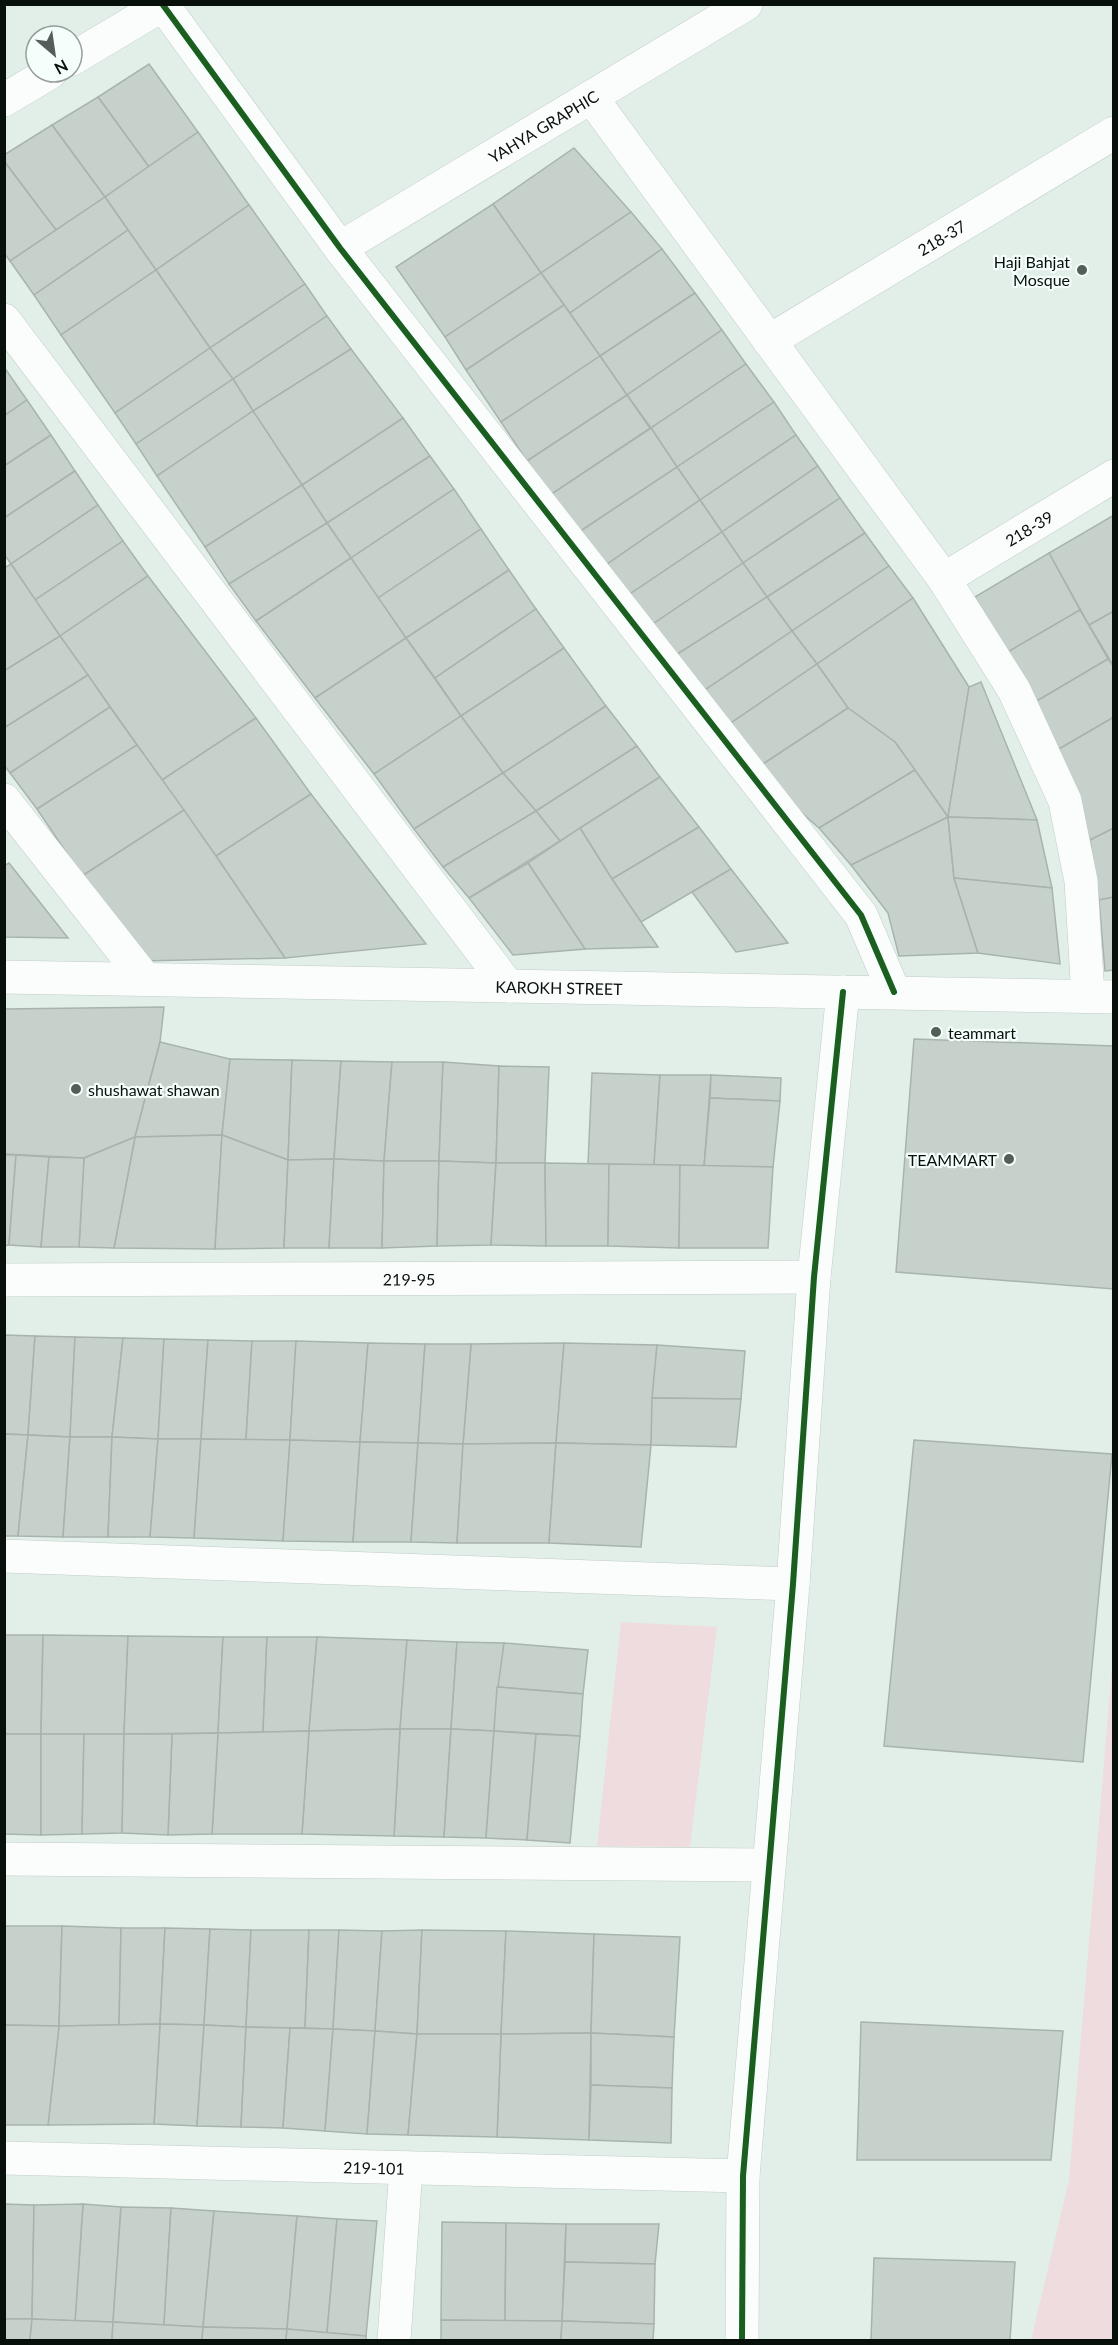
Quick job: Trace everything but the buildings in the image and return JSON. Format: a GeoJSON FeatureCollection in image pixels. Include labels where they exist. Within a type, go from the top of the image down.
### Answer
{"type":"FeatureCollection","features":[{"type":"Feature","properties":{"kind":"street","name":"YAHYA GRAPHIC"},"geometry":{"type":"LineString","coordinates":[[340,248],[746,4]]}},
{"type":"Feature","properties":{"kind":"street"},"geometry":{"type":"LineString","coordinates":[[84,52],[163,5],[340,248],[861,915],[894,992]]}},
{"type":"Feature","properties":{"kind":"street"},"geometry":{"type":"LineString","coordinates":[[4,100],[31,84]]}},
{"type":"Feature","properties":{"kind":"street"},"geometry":{"type":"LineString","coordinates":[[591,97],[944,579],[1014,690],[1065,801],[1101,996]]}},
{"type":"Feature","properties":{"kind":"street","name":"218-37"},"geometry":{"type":"LineString","coordinates":[[770,341],[1113,134]]}},
{"type":"Feature","properties":{"kind":"street"},"geometry":{"type":"LineString","coordinates":[[8,330],[508,986]]}},
{"type":"Feature","properties":{"kind":"street","name":"218-39"},"geometry":{"type":"LineString","coordinates":[[944,579],[1113,476]]}},
{"type":"Feature","properties":{"kind":"street"},"geometry":{"type":"LineString","coordinates":[[4,800],[145,979]]}},
{"type":"Feature","properties":{"kind":"street","name":"KAROKH STREET"},"geometry":{"type":"LineString","coordinates":[[4,977],[1101,996]]}},
{"type":"Feature","properties":{"kind":"street"},"geometry":{"type":"LineString","coordinates":[[742,2340],[743,2176],[792,1584],[814,1277],[843,992]]}},
{"type":"Feature","properties":{"kind":"street","name":"219-95"},"geometry":{"type":"LineString","coordinates":[[4,1280],[814,1277]]}},
{"type":"Feature","properties":{"kind":"street"},"geometry":{"type":"LineString","coordinates":[[4,1556],[792,1584]]}},
{"type":"Feature","properties":{"kind":"street"},"geometry":{"type":"LineString","coordinates":[[4,1859],[769,1865]]}},
{"type":"Feature","properties":{"kind":"street","name":"219-101"},"geometry":{"type":"LineString","coordinates":[[4,2158],[743,2176]]}},
{"type":"Feature","properties":{"kind":"street"},"geometry":{"type":"LineString","coordinates":[[394,2340],[406,2168]]}},
{"type":"Feature","properties":{"kind":"shaded area"},"geometry":{"type":"Polygon","coordinates":[[[621,1622],[717,1627],[690,1847],[597,1846],[621,1622]]]}},
{"type":"Feature","properties":{"kind":"shaded area"},"geometry":{"type":"Polygon","coordinates":[[[1113,1656],[1113,2340],[1031,2340],[1069,2180],[1113,1656]]]}},
{"type":"Feature","properties":{"kind":"cycle path"},"geometry":{"type":"LineString","coordinates":[[163,5],[340,248],[861,915],[894,992]]}},
{"type":"Feature","properties":{"kind":"cycle path"},"geometry":{"type":"LineString","coordinates":[[742,2340],[743,2176],[793,1584],[814,1277],[843,992]]}},
{"type":"Feature","properties":{"kind":"place","name":"Haji Bahjat Mosque"},"geometry":{"type":"Point","coordinates":[1082,270]}},
{"type":"Feature","properties":{"kind":"place","name":"teammart"},"geometry":{"type":"Point","coordinates":[936,1032]}},
{"type":"Feature","properties":{"kind":"place","name":"shushawat shawan"},"geometry":{"type":"Point","coordinates":[76,1089]}},
{"type":"Feature","properties":{"kind":"place","name":"TEAMMART"},"geometry":{"type":"Point","coordinates":[1009,1159]}}]}
